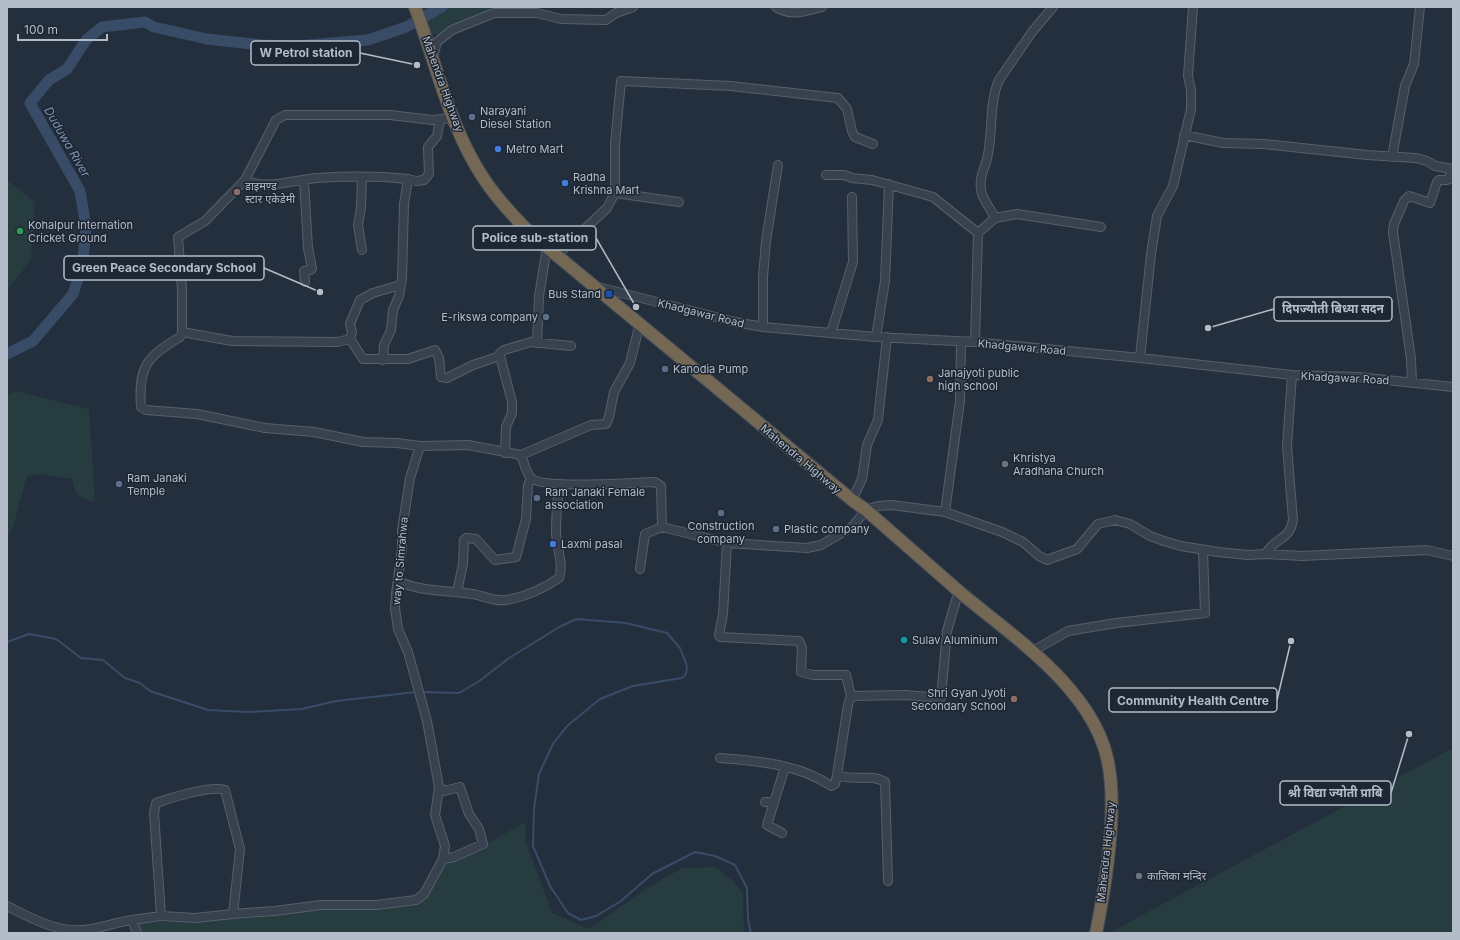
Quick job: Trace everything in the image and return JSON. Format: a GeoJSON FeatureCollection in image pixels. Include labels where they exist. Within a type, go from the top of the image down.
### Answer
{"type":"FeatureCollection","features":[{"type":"Feature","properties":{"kind":"highway","name":"Mahendra Highway"},"geometry":{"type":"LineString","coordinates":[[415,7],[453,118],[483,179],[512,215],[552,251],[866,510],[1031,652],[1070,688],[1084,705],[1104,744],[1108,761],[1112,795],[1108,862],[1096,933]]}},
{"type":"Feature","properties":{"kind":"street"},"geometry":{"type":"LineString","coordinates":[[433,58],[437,42],[452,30],[494,14],[537,13],[561,20],[606,20],[616,13],[633,7]]}},
{"type":"Feature","properties":{"kind":"street"},"geometry":{"type":"LineString","coordinates":[[776,7],[782,11],[799,13],[822,7]]}},
{"type":"Feature","properties":{"kind":"street"},"geometry":{"type":"LineString","coordinates":[[995,218],[981,192],[980,175],[988,155],[993,100],[996,88],[999,80],[1032,32],[1053,7]]}},
{"type":"Feature","properties":{"kind":"street"},"geometry":{"type":"LineString","coordinates":[[1140,358],[1151,254],[1157,216],[1173,186],[1191,109],[1191,90],[1188,76],[1193,7]]}},
{"type":"Feature","properties":{"kind":"street"},"geometry":{"type":"LineString","coordinates":[[1392,157],[1405,86],[1414,64],[1420,7]]}},
{"type":"Feature","properties":{"kind":"street"},"geometry":{"type":"LineString","coordinates":[[537,343],[539,296],[552,251],[607,208],[615,193],[615,144],[621,81],[731,86],[812,93],[838,98],[846,109],[855,137],[873,144]]}},
{"type":"Feature","properties":{"kind":"street"},"geometry":{"type":"LineString","coordinates":[[453,118],[440,120],[353,114],[285,115],[276,120],[245,180],[205,221],[178,237],[182,290],[182,332],[180,336],[153,355],[145,365],[141,384],[141,407],[146,410],[197,414],[265,428],[314,432],[363,442],[397,443],[420,446],[468,445],[522,455],[591,425],[606,424],[609,417],[614,392],[630,363],[640,323]]}},
{"type":"Feature","properties":{"kind":"street"},"geometry":{"type":"LineString","coordinates":[[245,180],[262,184],[317,178],[387,176],[416,181],[424,180],[429,174],[428,147],[437,136],[440,120]]}},
{"type":"Feature","properties":{"kind":"street"},"geometry":{"type":"LineString","coordinates":[[1184,135],[1223,143],[1264,144],[1392,157],[1416,158],[1427,161],[1435,166],[1452,169],[1449,179],[1439,180],[1437,182],[1430,203],[1409,196],[1404,200],[1394,224],[1394,244],[1411,359],[1412,382]]}},
{"type":"Feature","properties":{"kind":"street"},"geometry":{"type":"LineString","coordinates":[[763,327],[764,270],[778,165]]}},
{"type":"Feature","properties":{"kind":"street"},"geometry":{"type":"LineString","coordinates":[[826,174],[844,175],[852,178],[889,184],[933,197],[978,233]]}},
{"type":"Feature","properties":{"kind":"street"},"geometry":{"type":"LineString","coordinates":[[362,177],[361,208],[358,225],[362,250]]}},
{"type":"Feature","properties":{"kind":"street"},"geometry":{"type":"LineString","coordinates":[[383,360],[384,345],[391,330],[393,310],[399,296],[402,279],[404,204],[408,179]]}},
{"type":"Feature","properties":{"kind":"street"},"geometry":{"type":"LineString","coordinates":[[304,180],[307,241],[312,268],[312,270],[304,271],[305,282]]}},
{"type":"Feature","properties":{"kind":"street"},"geometry":{"type":"LineString","coordinates":[[876,337],[885,281],[889,184]]}},
{"type":"Feature","properties":{"kind":"street"},"geometry":{"type":"LineString","coordinates":[[615,193],[680,202]]}},
{"type":"Feature","properties":{"kind":"street"},"geometry":{"type":"LineString","coordinates":[[831,333],[853,262],[852,197]]}},
{"type":"Feature","properties":{"kind":"street"},"geometry":{"type":"LineString","coordinates":[[975,342],[978,233],[995,218],[1017,214],[1101,228]]}},
{"type":"Feature","properties":{"kind":"street"},"geometry":{"type":"LineString","coordinates":[[400,285],[373,293],[360,300],[350,324],[352,332],[350,339],[363,359],[408,359],[435,350],[439,358],[441,377],[447,378],[473,365],[500,356]]}},
{"type":"Feature","properties":{"kind":"street","name":"Khadgawar Road"},"geometry":{"type":"LineString","coordinates":[[595,286],[735,322],[763,327],[876,337],[975,342],[1292,375],[1358,377],[1453,387]]}},
{"type":"Feature","properties":{"kind":"street"},"geometry":{"type":"LineString","coordinates":[[182,332],[232,341],[337,342],[350,339]]}},
{"type":"Feature","properties":{"kind":"street"},"geometry":{"type":"LineString","coordinates":[[852,500],[862,479],[867,445],[878,420],[887,337]]}},
{"type":"Feature","properties":{"kind":"street"},"geometry":{"type":"LineString","coordinates":[[505,453],[506,427],[512,413],[512,402],[500,353],[504,350],[531,342],[571,346]]}},
{"type":"Feature","properties":{"kind":"street"},"geometry":{"type":"LineString","coordinates":[[945,512],[960,401],[961,342]]}},
{"type":"Feature","properties":{"kind":"street"},"geometry":{"type":"LineString","coordinates":[[1266,554],[1292,529],[1293,520],[1287,446],[1292,375]]}},
{"type":"Feature","properties":{"kind":"street","name":"way to Simrahwa"},"geometry":{"type":"LineString","coordinates":[[420,446],[410,478],[395,608],[398,629],[408,652],[408,657],[427,721],[439,787],[435,815],[445,846],[443,859]]}},
{"type":"Feature","properties":{"kind":"street"},"geometry":{"type":"LineString","coordinates":[[522,455],[531,478],[534,481],[560,484],[658,483],[660,486],[662,527]]}},
{"type":"Feature","properties":{"kind":"street"},"geometry":{"type":"LineString","coordinates":[[457,592],[462,564],[464,540],[466,538],[476,539],[494,560],[516,557],[526,519],[528,485],[531,478]]}},
{"type":"Feature","properties":{"kind":"street"},"geometry":{"type":"LineString","coordinates":[[398,581],[408,586],[506,600],[538,591],[559,578],[562,571],[556,534],[560,484]]}},
{"type":"Feature","properties":{"kind":"street"},"geometry":{"type":"LineString","coordinates":[[640,569],[645,534],[662,527],[727,543],[795,549],[821,545],[852,527],[866,510],[878,506],[892,505],[945,512],[1002,532],[1023,542],[1039,556],[1047,560],[1078,548],[1098,524],[1115,520],[1130,524],[1150,536],[1164,541],[1203,550],[1248,555],[1266,554],[1302,556],[1427,550],[1453,556]]}},
{"type":"Feature","properties":{"kind":"street"},"geometry":{"type":"LineString","coordinates":[[720,758],[751,761],[785,767],[814,777],[831,786],[835,784],[838,775],[848,705],[851,696],[846,675],[813,675],[802,672],[802,648],[799,642],[720,637],[719,635],[723,614],[727,543]]}},
{"type":"Feature","properties":{"kind":"street"},"geometry":{"type":"LineString","coordinates":[[1031,652],[1068,631],[1116,623],[1205,613],[1203,550]]}},
{"type":"Feature","properties":{"kind":"street"},"geometry":{"type":"LineString","coordinates":[[851,696],[905,695],[941,698],[947,631],[958,590]]}},
{"type":"Feature","properties":{"kind":"street"},"geometry":{"type":"LineString","coordinates":[[782,833],[767,825],[769,802],[785,767]]}},
{"type":"Feature","properties":{"kind":"street"},"geometry":{"type":"LineString","coordinates":[[838,775],[845,779],[879,778],[885,782],[888,881]]}},
{"type":"Feature","properties":{"kind":"street"},"geometry":{"type":"LineString","coordinates":[[7,906],[30,918],[62,929],[84,930],[120,921],[161,916],[195,918],[275,912],[321,905],[376,905],[416,900],[424,894],[443,859],[454,857],[482,844],[479,829],[469,814],[460,787],[444,791],[439,787]]}},
{"type":"Feature","properties":{"kind":"street"},"geometry":{"type":"LineString","coordinates":[[161,916],[154,814],[156,803],[175,796],[220,789],[225,790],[240,849],[233,914]]}},
{"type":"Feature","properties":{"kind":"street"},"geometry":{"type":"LineString","coordinates":[[132,920],[137,933]]}},
{"type":"Feature","properties":{"kind":"green space"},"geometry":{"type":"Polygon","coordinates":[[[424,7],[518,7],[496,16],[427,37],[424,7]]]}},
{"type":"Feature","properties":{"kind":"green space","name":"Kohalpur Internation Cricket Ground"},"geometry":{"type":"Polygon","coordinates":[[[7,180],[35,202],[31,260],[7,291],[7,180]]]}},
{"type":"Feature","properties":{"kind":"green space"},"geometry":{"type":"Polygon","coordinates":[[[15,391],[89,409],[95,502],[79,495],[75,489],[72,479],[43,474],[27,476],[12,531],[7,537],[7,396],[15,391]]]}},
{"type":"Feature","properties":{"kind":"green space"},"geometry":{"type":"Polygon","coordinates":[[[1453,748],[1453,933],[1109,933],[1453,748]]]}},
{"type":"Feature","properties":{"kind":"green space"},"geometry":{"type":"Polygon","coordinates":[[[525,822],[526,842],[552,913],[589,929],[646,889],[682,868],[715,867],[732,880],[743,893],[744,933],[140,933],[136,923],[251,918],[321,909],[376,909],[402,906],[428,897],[445,865],[489,843],[525,822]]]}},
{"type":"Feature","properties":{"kind":"waterway","name":"Duduwa River"},"geometry":{"type":"LineString","coordinates":[[7,354],[33,341],[73,294],[82,266],[84,249],[86,227],[80,191],[30,103],[49,80],[67,69],[86,40],[102,27],[145,22],[154,27],[207,39],[262,45],[296,46],[368,40],[406,27],[442,7]]}},
{"type":"Feature","properties":{"kind":"waterway"},"geometry":{"type":"LineString","coordinates":[[422,692],[459,693],[478,682],[509,658],[561,626],[577,619],[626,623],[667,633],[680,648],[687,666],[686,674],[682,678],[633,686],[600,699],[567,726],[553,744],[539,774],[534,809],[533,846],[550,886],[568,913],[581,920],[596,916],[621,901],[652,874],[695,852],[715,856],[735,865],[747,888],[748,920],[751,933]]}},
{"type":"Feature","properties":{"kind":"waterway"},"geometry":{"type":"LineString","coordinates":[[7,642],[29,634],[56,639],[81,658],[103,660],[125,678],[140,683],[150,691],[208,710],[248,712],[302,709],[336,701],[416,692]]}},
{"type":"Feature","properties":{"kind":"place","name":"W Petrol station"},"geometry":{"type":"Point","coordinates":[417,65]}},
{"type":"Feature","properties":{"kind":"place","name":"Narayani Diesel Station"},"geometry":{"type":"Point","coordinates":[472,117]}},
{"type":"Feature","properties":{"kind":"place","name":"Metro Mart"},"geometry":{"type":"Point","coordinates":[498,149]}},
{"type":"Feature","properties":{"kind":"place","name":"Radha Krishna Mart"},"geometry":{"type":"Point","coordinates":[565,183]}},
{"type":"Feature","properties":{"kind":"place","name":"डाइमण्ड स्टार एकेडेमी"},"geometry":{"type":"Point","coordinates":[237,192]}},
{"type":"Feature","properties":{"kind":"place","name":"Kohalpur Internation Cricket Ground"},"geometry":{"type":"Point","coordinates":[20,231]}},
{"type":"Feature","properties":{"kind":"place","name":"Green Peace Secondary School"},"geometry":{"type":"Point","coordinates":[320,292]}},
{"type":"Feature","properties":{"kind":"place","name":"Bus Stand"},"geometry":{"type":"Point","coordinates":[609,294]}},
{"type":"Feature","properties":{"kind":"place","name":"Police sub-station"},"geometry":{"type":"Point","coordinates":[636,307]}},
{"type":"Feature","properties":{"kind":"place","name":"E-rikswa company"},"geometry":{"type":"Point","coordinates":[546,317]}},
{"type":"Feature","properties":{"kind":"place","name":"दिपज्योती बिध्या सदन"},"geometry":{"type":"Point","coordinates":[1208,328]}},
{"type":"Feature","properties":{"kind":"place","name":"Kanodia Pump"},"geometry":{"type":"Point","coordinates":[665,369]}},
{"type":"Feature","properties":{"kind":"place","name":"Janajyoti public high school"},"geometry":{"type":"Point","coordinates":[930,379]}},
{"type":"Feature","properties":{"kind":"place","name":"Khristya Aradhana Church"},"geometry":{"type":"Point","coordinates":[1005,464]}},
{"type":"Feature","properties":{"kind":"place","name":"Ram Janaki Temple"},"geometry":{"type":"Point","coordinates":[119,484]}},
{"type":"Feature","properties":{"kind":"place","name":"Ram Janaki Female association"},"geometry":{"type":"Point","coordinates":[537,498]}},
{"type":"Feature","properties":{"kind":"place","name":"Construction company"},"geometry":{"type":"Point","coordinates":[721,513]}},
{"type":"Feature","properties":{"kind":"place","name":"Plastic company"},"geometry":{"type":"Point","coordinates":[776,529]}},
{"type":"Feature","properties":{"kind":"place","name":"Laxmi pasal"},"geometry":{"type":"Point","coordinates":[553,544]}},
{"type":"Feature","properties":{"kind":"place","name":"Sulav Aluminium"},"geometry":{"type":"Point","coordinates":[904,640]}},
{"type":"Feature","properties":{"kind":"place","name":"Community Health Centre"},"geometry":{"type":"Point","coordinates":[1291,641]}},
{"type":"Feature","properties":{"kind":"place","name":"Shri Gyan Jyoti Secondary School"},"geometry":{"type":"Point","coordinates":[1014,699]}},
{"type":"Feature","properties":{"kind":"place","name":"श्री विद्या ज्योती प्राबि"},"geometry":{"type":"Point","coordinates":[1409,734]}},
{"type":"Feature","properties":{"kind":"place","name":"कालिका मन्दिर"},"geometry":{"type":"Point","coordinates":[1139,876]}}]}
